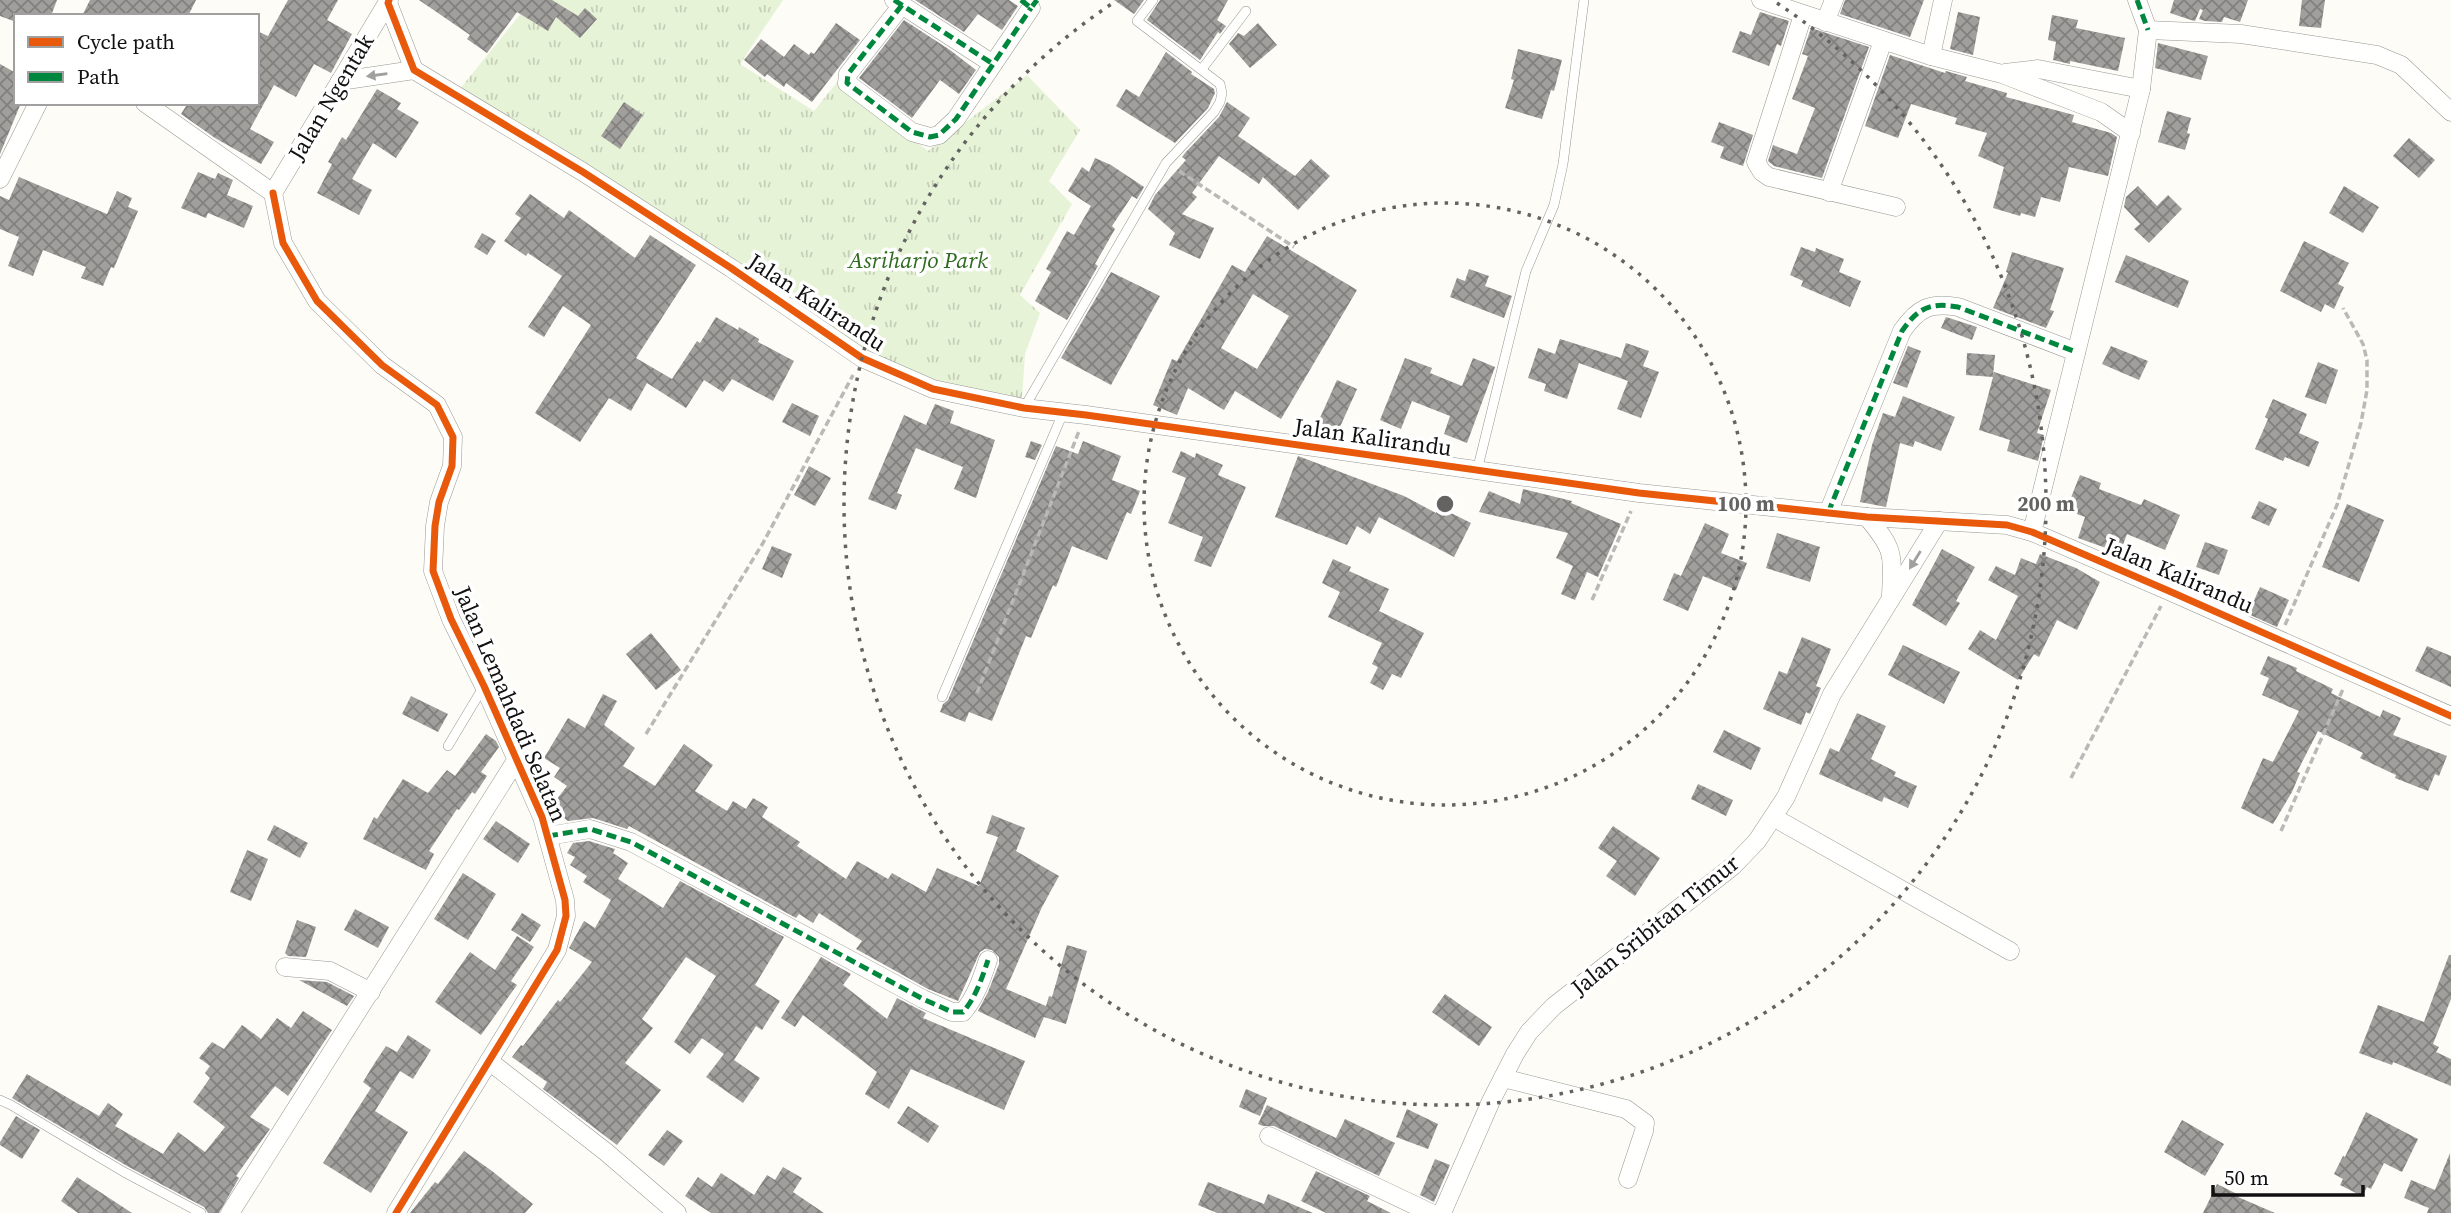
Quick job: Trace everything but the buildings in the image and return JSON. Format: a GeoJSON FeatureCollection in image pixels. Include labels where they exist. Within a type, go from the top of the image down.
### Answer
{"type":"FeatureCollection","features":[{"type":"Feature","properties":{"kind":"street"},"geometry":{"type":"LineString","coordinates":[[1761,0],[1931,56],[2002,74],[2101,113],[2131,132]]}},
{"type":"Feature","properties":{"kind":"street"},"geometry":{"type":"LineString","coordinates":[[1825,22],[1834,0]]}},
{"type":"Feature","properties":{"kind":"street"},"geometry":{"type":"LineString","coordinates":[[1931,56],[1943,0]]}},
{"type":"Feature","properties":{"kind":"street"},"geometry":{"type":"LineString","coordinates":[[2032,532],[2141,89],[2148,30],[2137,0]]}},
{"type":"Feature","properties":{"kind":"street"},"geometry":{"type":"LineString","coordinates":[[340,81],[414,70],[389,1]]}},
{"type":"Feature","properties":{"kind":"street","name":"Jalan Ngentak"},"geometry":{"type":"LineString","coordinates":[[273,193],[389,1]]}},
{"type":"Feature","properties":{"kind":"street"},"geometry":{"type":"LineString","coordinates":[[993,64],[898,2],[847,78],[851,86],[912,132],[930,137],[939,135],[947,130],[993,64],[1030,3]]}},
{"type":"Feature","properties":{"kind":"street"},"geometry":{"type":"LineString","coordinates":[[1803,15],[1756,162],[1769,177],[1896,207]]}},
{"type":"Feature","properties":{"kind":"street"},"geometry":{"type":"LineString","coordinates":[[2148,30],[2241,34],[2377,55],[2401,65],[2451,112]]}},
{"type":"Feature","properties":{"kind":"street"},"geometry":{"type":"LineString","coordinates":[[1829,192],[1883,41]]}},
{"type":"Feature","properties":{"kind":"street"},"geometry":{"type":"LineString","coordinates":[[2002,74],[2038,69],[2141,89]]}},
{"type":"Feature","properties":{"kind":"street","name":"Jalan Kalirandu"},"geometry":{"type":"LineString","coordinates":[[414,70],[572,165],[862,358],[933,389],[1024,408],[1639,493],[1867,517],[2007,525],[2032,532],[2451,716]]}},
{"type":"Feature","properties":{"kind":"street"},"geometry":{"type":"LineString","coordinates":[[0,179],[37,105]]}},
{"type":"Feature","properties":{"kind":"street"},"geometry":{"type":"LineString","coordinates":[[148,105],[273,193]]}},
{"type":"Feature","properties":{"kind":"street","name":"Jalan Lemahdadi Selatan"},"geometry":{"type":"LineString","coordinates":[[273,193],[283,243],[317,301],[382,365],[437,405],[445,417],[453,437],[452,466],[439,502],[433,571],[451,619],[542,817],[565,900],[566,916],[557,950],[396,1213]]}},
{"type":"Feature","properties":{"kind":"street"},"geometry":{"type":"LineString","coordinates":[[1828,513],[1902,331],[1912,317],[1926,307],[1942,304],[1958,307],[2076,352]]}},
{"type":"Feature","properties":{"kind":"street","name":"Jalan Sribitan Timur"},"geometry":{"type":"LineString","coordinates":[[1867,517],[1890,547],[1893,560],[1891,598]]}},
{"type":"Feature","properties":{"kind":"street","name":"Jalan Sribitan Timur"},"geometry":{"type":"LineString","coordinates":[[1440,1213],[1503,1078],[1529,1032],[1553,1006],[1733,866],[1757,841],[1786,797],[1832,694],[1939,521]]}},
{"type":"Feature","properties":{"kind":"street"},"geometry":{"type":"LineString","coordinates":[[230,1213],[517,759]]}},
{"type":"Feature","properties":{"kind":"street"},"geometry":{"type":"LineString","coordinates":[[1773,817],[2010,951]]}},
{"type":"Feature","properties":{"kind":"street"},"geometry":{"type":"LineString","coordinates":[[548,836],[590,829],[631,842],[952,1012],[963,1012],[967,1007],[977,990],[988,960]]}},
{"type":"Feature","properties":{"kind":"street"},"geometry":{"type":"LineString","coordinates":[[285,967],[330,971],[371,992]]}},
{"type":"Feature","properties":{"kind":"street"},"geometry":{"type":"LineString","coordinates":[[489,1061],[606,1152],[677,1213]]}},
{"type":"Feature","properties":{"kind":"street"},"geometry":{"type":"LineString","coordinates":[[1503,1078],[1626,1109],[1639,1116],[1645,1123],[1644,1131],[1628,1179]]}},
{"type":"Feature","properties":{"kind":"street"},"geometry":{"type":"LineString","coordinates":[[1269,1136],[1440,1213]]}},
{"type":"Feature","properties":{"kind":"lane"},"geometry":{"type":"LineString","coordinates":[[1024,408],[1166,163],[1214,112],[1220,102],[1220,85],[1137,21],[1153,0]]}},
{"type":"Feature","properties":{"kind":"lane"},"geometry":{"type":"LineString","coordinates":[[1477,471],[1526,271],[1554,205],[1563,164],[1584,0]]}},
{"type":"Feature","properties":{"kind":"lane"},"geometry":{"type":"LineString","coordinates":[[1202,69],[1246,11]]}},
{"type":"Feature","properties":{"kind":"lane"},"geometry":{"type":"LineString","coordinates":[[942,697],[1063,413]]}},
{"type":"Feature","properties":{"kind":"lane"},"geometry":{"type":"LineString","coordinates":[[448,746],[484,686]]}},
{"type":"Feature","properties":{"kind":"lane"},"geometry":{"type":"LineString","coordinates":[[0,1100],[201,1213]]}},
{"type":"Feature","properties":{"kind":"path"},"geometry":{"type":"LineString","coordinates":[[1166,163],[1294,247]]}},
{"type":"Feature","properties":{"kind":"path"},"geometry":{"type":"LineString","coordinates":[[2279,639],[2337,505],[2361,423],[2367,390],[2367,360],[2363,344],[2343,308]]}},
{"type":"Feature","properties":{"kind":"path"},"geometry":{"type":"LineString","coordinates":[[646,734],[763,543],[862,358]]}},
{"type":"Feature","properties":{"kind":"path"},"geometry":{"type":"LineString","coordinates":[[976,693],[1086,415]]}},
{"type":"Feature","properties":{"kind":"path"},"geometry":{"type":"LineString","coordinates":[[1592,600],[1639,493]]}},
{"type":"Feature","properties":{"kind":"path"},"geometry":{"type":"LineString","coordinates":[[2071,778],[2169,591]]}},
{"type":"Feature","properties":{"kind":"path"},"geometry":{"type":"LineString","coordinates":[[2281,831],[2351,671]]}},
{"type":"Feature","properties":{"kind":"green space","name":"Asriharjo Park"},"geometry":{"type":"Polygon","coordinates":[[[532,0],[783,0],[740,64],[814,111],[838,81],[928,151],[1027,75],[1080,130],[1049,181],[1072,204],[1020,295],[1040,313],[1025,354],[1022,398],[948,388],[863,356],[459,90],[532,0]]]}},
{"type":"Feature","properties":{"kind":"marked path"},"geometry":{"type":"LineString","coordinates":[[894,0],[993,64]]}},
{"type":"Feature","properties":{"kind":"marked path"},"geometry":{"type":"LineString","coordinates":[[1021,0],[1031,8],[1037,0]]}},
{"type":"Feature","properties":{"kind":"marked path"},"geometry":{"type":"LineString","coordinates":[[2137,0],[2148,30]]}},
{"type":"Feature","properties":{"kind":"marked path"},"geometry":{"type":"LineString","coordinates":[[902,5],[848,74],[847,83],[912,132],[930,137],[939,135],[956,119],[1031,8]]}},
{"type":"Feature","properties":{"kind":"marked path"},"geometry":{"type":"LineString","coordinates":[[1828,513],[1902,331],[1919,312],[1932,306],[1958,307],[2076,352]]}},
{"type":"Feature","properties":{"kind":"marked path"},"geometry":{"type":"LineString","coordinates":[[548,836],[590,829],[631,842],[952,1012],[963,1012],[968,1006],[988,960]]}},
{"type":"Feature","properties":{"kind":"cycle path"},"geometry":{"type":"LineString","coordinates":[[389,0],[414,70],[583,172],[731,268],[862,358],[933,389],[1024,408],[1639,493],[1867,517],[2007,525],[2032,532],[2451,716]]}},
{"type":"Feature","properties":{"kind":"cycle path"},"geometry":{"type":"LineString","coordinates":[[273,193],[283,243],[317,301],[382,365],[437,405],[453,437],[452,466],[439,502],[435,526],[433,571],[451,619],[542,817],[565,900],[566,916],[557,950],[396,1213]]}}]}
